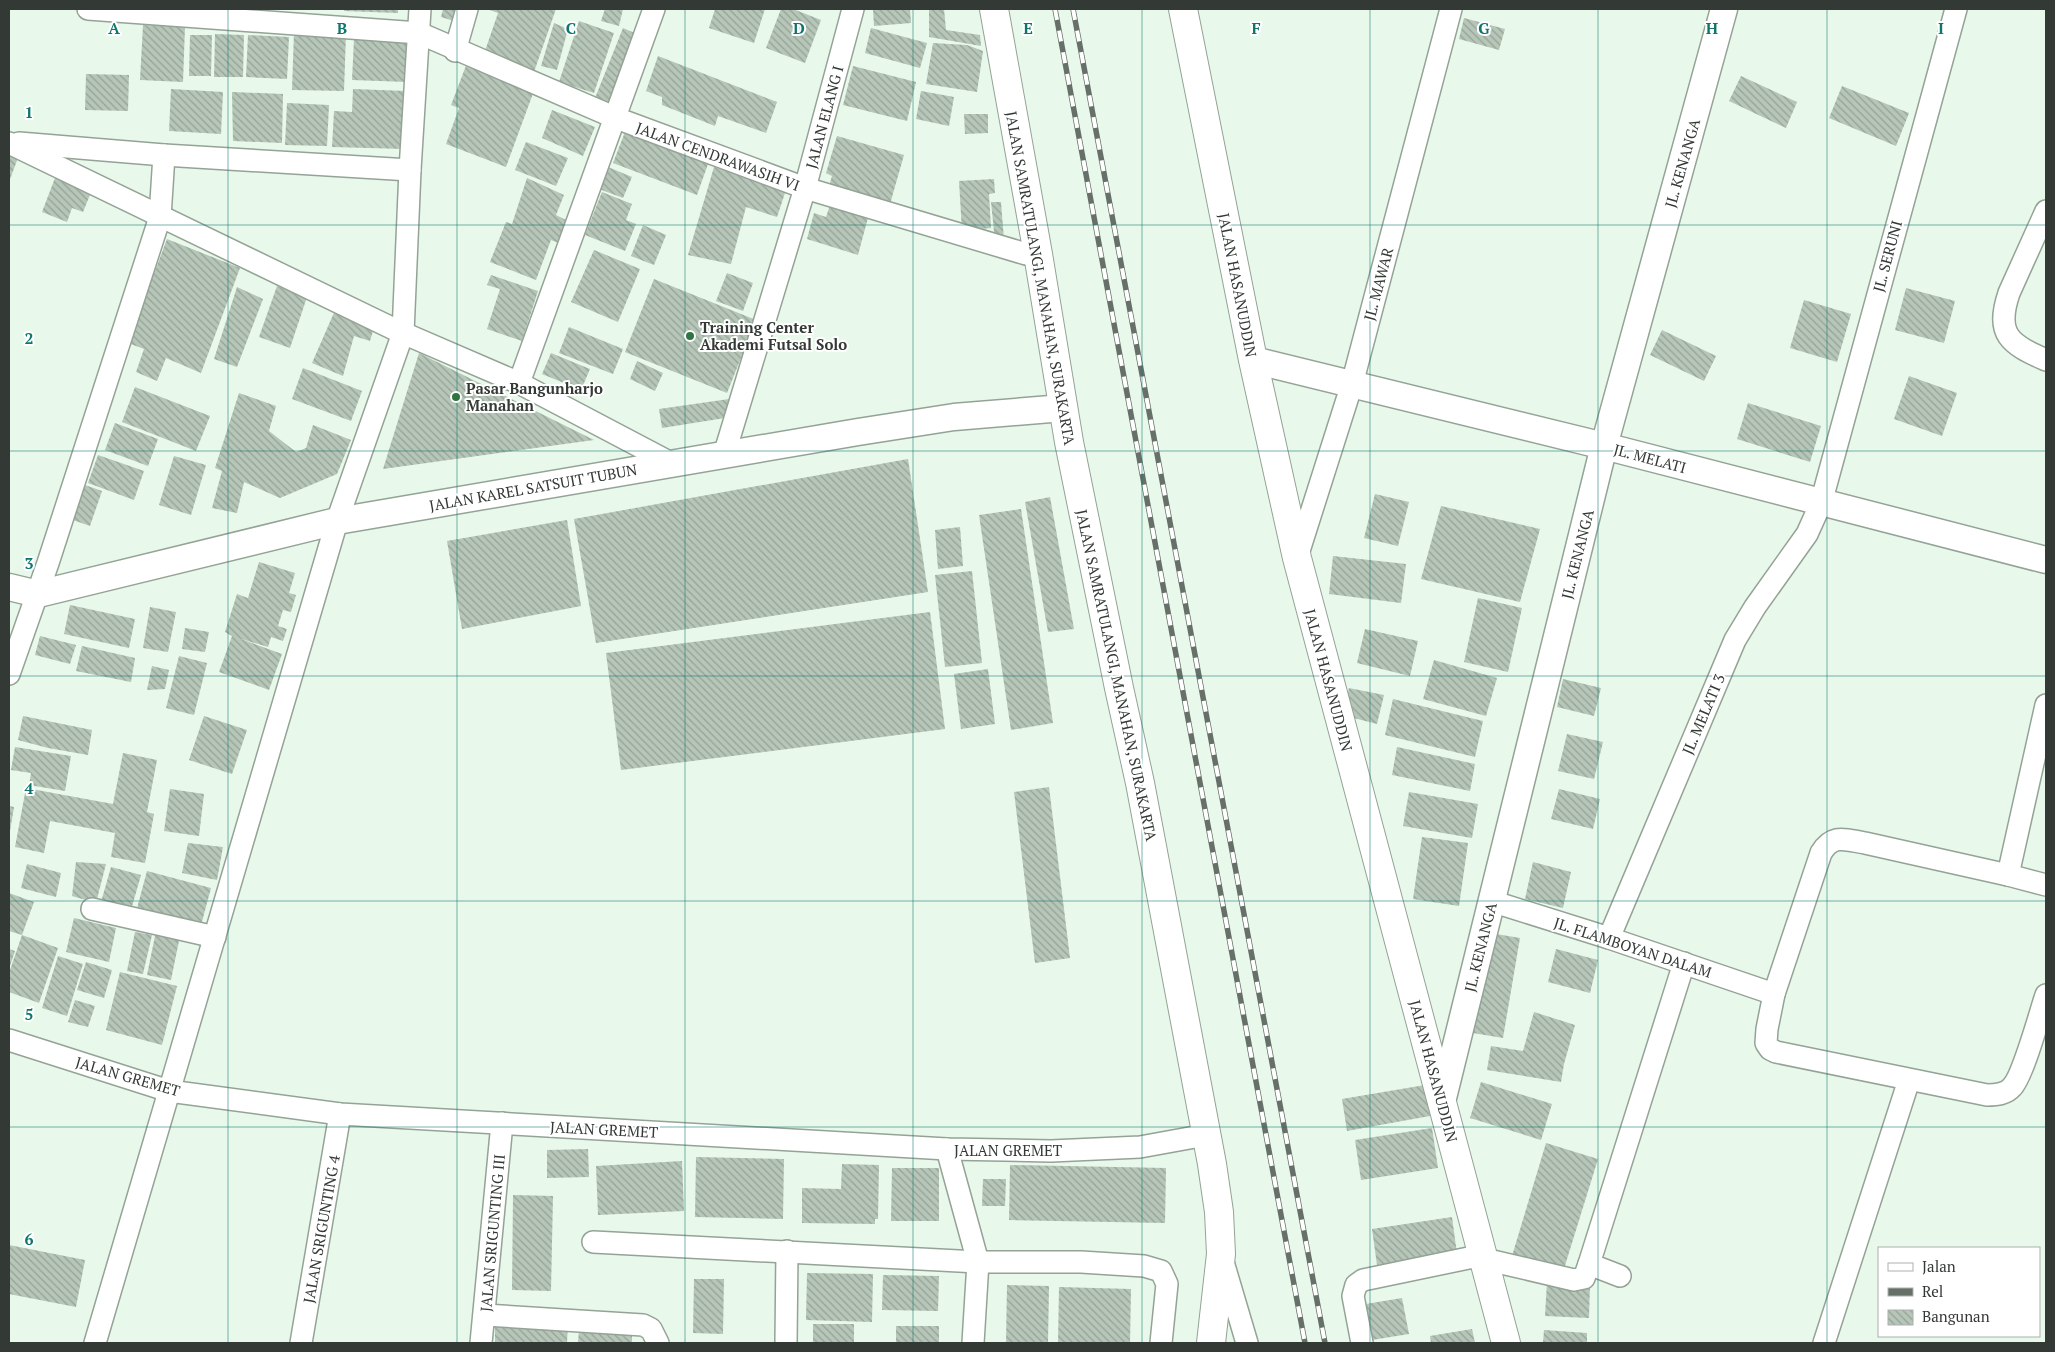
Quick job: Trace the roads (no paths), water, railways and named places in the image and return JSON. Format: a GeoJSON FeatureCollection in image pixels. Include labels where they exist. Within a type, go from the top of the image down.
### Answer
{"type":"FeatureCollection","features":[{"type":"Feature","properties":{"kind":"main road","name":"JALAN SAMRATULANGI, MANAHAN, SURAKARTA"},"geometry":{"type":"LineString","coordinates":[[994,9],[1038,254],[1063,408],[1140,783],[1219,1212],[1221,1254],[1211,1343]]}},
{"type":"Feature","properties":{"kind":"main road","name":"JALAN HASANUDDIN"},"geometry":{"type":"LineString","coordinates":[[1184,10],[1253,360],[1297,558],[1506,1343]]}},
{"type":"Feature","properties":{"kind":"street","name":"JALAN CENDRAWASIH VI"},"geometry":{"type":"LineString","coordinates":[[88,9],[419,34],[616,118],[805,188],[1026,254]]}},
{"type":"Feature","properties":{"kind":"street"},"geometry":{"type":"LineString","coordinates":[[95,1343],[337,520],[401,332],[420,9]]}},
{"type":"Feature","properties":{"kind":"street"},"geometry":{"type":"LineString","coordinates":[[455,50],[467,9]]}},
{"type":"Feature","properties":{"kind":"street"},"geometry":{"type":"LineString","coordinates":[[519,384],[654,9]]}},
{"type":"Feature","properties":{"kind":"street","name":"JALAN ELANG I"},"geometry":{"type":"LineString","coordinates":[[724,455],[805,188],[853,9]]}},
{"type":"Feature","properties":{"kind":"street","name":"JL. MAWAR"},"geometry":{"type":"LineString","coordinates":[[1297,558],[1352,384],[1451,9]]}},
{"type":"Feature","properties":{"kind":"street","name":"JL. KENANGA"},"geometry":{"type":"LineString","coordinates":[[1442,1102],[1604,446],[1724,9]]}},
{"type":"Feature","properties":{"kind":"street","name":"JL. SERUNI"},"geometry":{"type":"LineString","coordinates":[[1821,503],[1911,166],[1956,9]]}},
{"type":"Feature","properties":{"kind":"street"},"geometry":{"type":"LineString","coordinates":[[9,142],[164,155],[410,170]]}},
{"type":"Feature","properties":{"kind":"street"},"geometry":{"type":"LineString","coordinates":[[9,142],[160,217],[401,332],[519,384],[671,463]]}},
{"type":"Feature","properties":{"kind":"street"},"geometry":{"type":"LineString","coordinates":[[9,674],[38,594],[160,217],[164,155]]}},
{"type":"Feature","properties":{"kind":"street"},"geometry":{"type":"LineString","coordinates":[[2046,211],[2009,292],[2004,320],[2006,333],[2014,343],[2046,360]]}},
{"type":"Feature","properties":{"kind":"street","name":"JL. MELATI"},"geometry":{"type":"LineString","coordinates":[[1253,360],[1604,446],[2046,560]]}},
{"type":"Feature","properties":{"kind":"street","name":"JALAN KAREL SATSUIT TUBUN"},"geometry":{"type":"LineString","coordinates":[[9,587],[38,594],[337,520],[954,417],[1063,408]]}},
{"type":"Feature","properties":{"kind":"street","name":"JL. MELATI 3"},"geometry":{"type":"LineString","coordinates":[[1609,938],[1735,640],[1755,607],[1807,534],[1821,503]]}},
{"type":"Feature","properties":{"kind":"street"},"geometry":{"type":"LineString","coordinates":[[2008,875],[2046,705]]}},
{"type":"Feature","properties":{"kind":"street"},"geometry":{"type":"LineString","coordinates":[[2046,885],[1865,843],[1842,839],[1831,841],[1821,853],[1774,994],[1766,1029],[1766,1043],[1770,1049],[1776,1052],[1909,1080],[1987,1095],[1996,1095],[2005,1092],[2018,1080],[2046,995]]}},
{"type":"Feature","properties":{"kind":"street","name":"JL. FLAMBOYAN DALAM"},"geometry":{"type":"LineString","coordinates":[[1491,900],[1774,994]]}},
{"type":"Feature","properties":{"kind":"street"},"geometry":{"type":"LineString","coordinates":[[92,909],[215,937]]}},
{"type":"Feature","properties":{"kind":"street"},"geometry":{"type":"LineString","coordinates":[[1362,1343],[1353,1296],[1356,1285],[1363,1280],[1483,1257],[1574,1280],[1584,1278],[1684,963]]}},
{"type":"Feature","properties":{"kind":"street","name":"JALAN GREMET"},"geometry":{"type":"LineString","coordinates":[[9,1040],[168,1091],[340,1114],[947,1150],[1051,1151],[1140,1147],[1206,1136]]}},
{"type":"Feature","properties":{"kind":"street"},"geometry":{"type":"LineString","coordinates":[[1824,1343],[1909,1080]]}},
{"type":"Feature","properties":{"kind":"street","name":"JALAN SRIGUNTING 4"},"geometry":{"type":"LineString","coordinates":[[302,1343],[340,1114]]}},
{"type":"Feature","properties":{"kind":"street","name":"JALAN SRIGUNTING III"},"geometry":{"type":"LineString","coordinates":[[481,1343],[502,1123]]}},
{"type":"Feature","properties":{"kind":"street"},"geometry":{"type":"LineString","coordinates":[[947,1150],[978,1262],[973,1343]]}},
{"type":"Feature","properties":{"kind":"street"},"geometry":{"type":"LineString","coordinates":[[593,1242],[978,1262],[1081,1262],[1144,1266],[1161,1271],[1168,1284],[1161,1343]]}},
{"type":"Feature","properties":{"kind":"street"},"geometry":{"type":"LineString","coordinates":[[786,1343],[787,1251]]}},
{"type":"Feature","properties":{"kind":"street"},"geometry":{"type":"LineString","coordinates":[[1221,1254],[1246,1343]]}},
{"type":"Feature","properties":{"kind":"street"},"geometry":{"type":"LineString","coordinates":[[1589,1264],[1620,1276]]}},
{"type":"Feature","properties":{"kind":"street"},"geometry":{"type":"LineString","coordinates":[[485,1315],[643,1324],[651,1329],[658,1343]]}},
{"type":"Feature","properties":{"kind":"railway"},"geometry":{"type":"LineString","coordinates":[[1055,9],[1305,1343]]}},
{"type":"Feature","properties":{"kind":"railway"},"geometry":{"type":"LineString","coordinates":[[1073,9],[1325,1343]]}},
{"type":"Feature","properties":{"kind":"place","name":"Training Center Akademi Futsal Solo"},"geometry":{"type":"Point","coordinates":[690,336]}},
{"type":"Feature","properties":{"kind":"place","name":"Pasar Bangunharjo Manahan"},"geometry":{"type":"Point","coordinates":[456,397]}}]}
